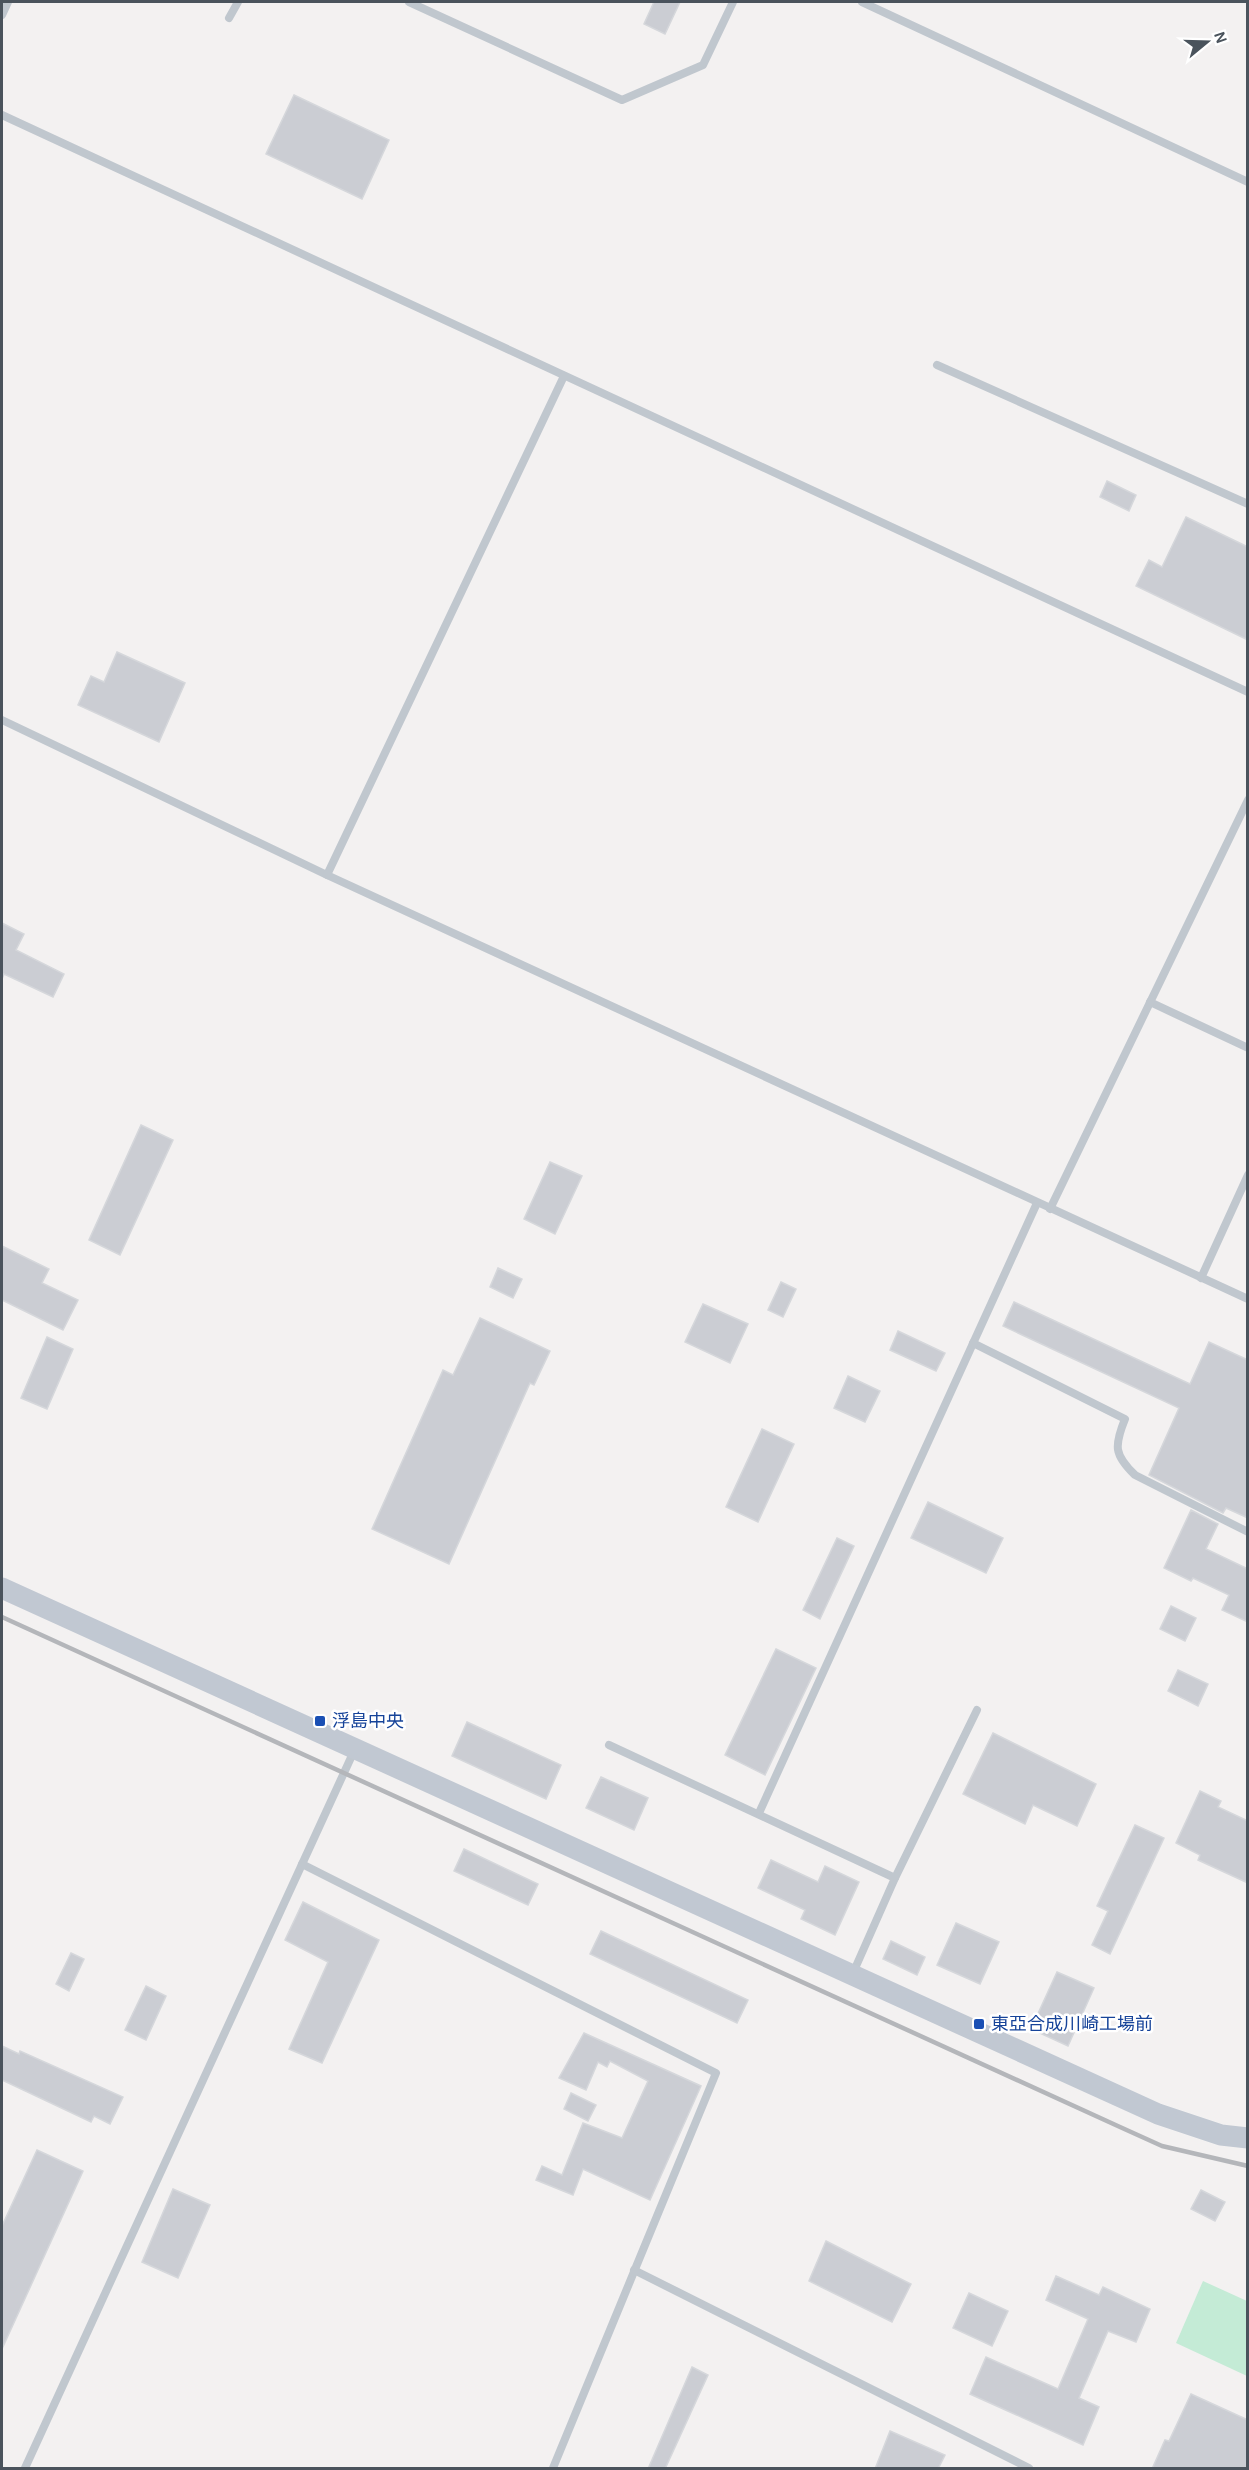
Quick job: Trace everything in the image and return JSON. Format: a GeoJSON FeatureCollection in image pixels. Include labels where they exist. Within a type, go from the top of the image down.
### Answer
{"type":"FeatureCollection","features":[{"type":"Feature","properties":{"kind":"street"},"geometry":{"type":"LineString","coordinates":[[2,1588],[852,1977],[1158,2114],[1221,2135],[1248,2138]]}},
{"type":"Feature","properties":{"kind":"lane"},"geometry":{"type":"LineString","coordinates":[[2,15],[8,2]]}},
{"type":"Feature","properties":{"kind":"lane"},"geometry":{"type":"LineString","coordinates":[[229,18],[238,2]]}},
{"type":"Feature","properties":{"kind":"lane"},"geometry":{"type":"LineString","coordinates":[[409,2],[622,100],[703,65],[733,2]]}},
{"type":"Feature","properties":{"kind":"lane"},"geometry":{"type":"LineString","coordinates":[[862,2],[1248,182]]}},
{"type":"Feature","properties":{"kind":"lane"},"geometry":{"type":"LineString","coordinates":[[2,115],[1248,692]]}},
{"type":"Feature","properties":{"kind":"lane"},"geometry":{"type":"LineString","coordinates":[[936,365],[1248,504]]}},
{"type":"Feature","properties":{"kind":"lane"},"geometry":{"type":"LineString","coordinates":[[327,875],[564,376]]}},
{"type":"Feature","properties":{"kind":"lane"},"geometry":{"type":"LineString","coordinates":[[2,720],[327,875],[1248,1299]]}},
{"type":"Feature","properties":{"kind":"lane"},"geometry":{"type":"LineString","coordinates":[[1050,1209],[1248,800]]}},
{"type":"Feature","properties":{"kind":"lane"},"geometry":{"type":"LineString","coordinates":[[1150,1002],[1248,1048]]}},
{"type":"Feature","properties":{"kind":"lane"},"geometry":{"type":"LineString","coordinates":[[1201,1278],[1248,1175]]}},
{"type":"Feature","properties":{"kind":"lane"},"geometry":{"type":"LineString","coordinates":[[759,1813],[1037,1203]]}},
{"type":"Feature","properties":{"kind":"lane"},"geometry":{"type":"LineString","coordinates":[[973,1343],[1125,1419],[1117,1437],[1117,1453],[1130,1470],[1248,1532]]}},
{"type":"Feature","properties":{"kind":"lane"},"geometry":{"type":"LineString","coordinates":[[852,1977],[895,1878],[977,1710]]}},
{"type":"Feature","properties":{"kind":"lane"},"geometry":{"type":"LineString","coordinates":[[609,1745],[895,1878]]}},
{"type":"Feature","properties":{"kind":"lane"},"geometry":{"type":"LineString","coordinates":[[25,2469],[355,1750]]}},
{"type":"Feature","properties":{"kind":"lane"},"geometry":{"type":"LineString","coordinates":[[302,1864],[716,2073],[554,2469]]}},
{"type":"Feature","properties":{"kind":"lane"},"geometry":{"type":"LineString","coordinates":[[634,2270],[1029,2469]]}},
{"type":"Feature","properties":{"kind":"green space"},"geometry":{"type":"Polygon","coordinates":[[[1203,2281],[1247,2301],[1247,2376],[1176,2343],[1203,2281]]]}},
{"type":"Feature","properties":{"kind":"building"},"geometry":{"type":"Polygon","coordinates":[[[654,2],[680,2],[665,34],[644,24],[654,2]]]}},
{"type":"Feature","properties":{"kind":"building"},"geometry":{"type":"Polygon","coordinates":[[[294,95],[389,140],[362,199],[266,154],[294,95]]]}},
{"type":"Feature","properties":{"kind":"building"},"geometry":{"type":"Polygon","coordinates":[[[1107,481],[1136,495],[1129,511],[1100,497],[1107,481]]]}},
{"type":"Feature","properties":{"kind":"building"},"geometry":{"type":"Polygon","coordinates":[[[1186,517],[1248,547],[1248,640],[1136,586],[1149,560],[1162,567],[1186,517]]]}},
{"type":"Feature","properties":{"kind":"building"},"geometry":{"type":"Polygon","coordinates":[[[117,652],[185,683],[159,742],[78,705],[91,676],[104,682],[117,652]]]}},
{"type":"Feature","properties":{"kind":"building"},"geometry":{"type":"Polygon","coordinates":[[[2,923],[24,934],[16,950],[64,974],[53,997],[4,974],[2,979],[2,923]]]}},
{"type":"Feature","properties":{"kind":"building"},"geometry":{"type":"Polygon","coordinates":[[[141,1125],[173,1140],[120,1255],[89,1240],[141,1125]]]}},
{"type":"Feature","properties":{"kind":"building"},"geometry":{"type":"Polygon","coordinates":[[[550,1162],[582,1176],[555,1234],[524,1219],[550,1162]]]}},
{"type":"Feature","properties":{"kind":"building"},"geometry":{"type":"Polygon","coordinates":[[[2,1246],[49,1269],[42,1283],[78,1300],[63,1330],[2,1300],[2,1246]]]}},
{"type":"Feature","properties":{"kind":"building"},"geometry":{"type":"Polygon","coordinates":[[[498,1268],[522,1279],[513,1298],[490,1287],[498,1268]]]}},
{"type":"Feature","properties":{"kind":"building"},"geometry":{"type":"Polygon","coordinates":[[[781,1282],[796,1289],[783,1317],[768,1310],[781,1282]]]}},
{"type":"Feature","properties":{"kind":"building"},"geometry":{"type":"Polygon","coordinates":[[[1014,1302],[1190,1384],[1209,1342],[1248,1360],[1248,1518],[1226,1508],[1223,1513],[1149,1475],[1179,1408],[1003,1326],[1014,1302]]]}},
{"type":"Feature","properties":{"kind":"building"},"geometry":{"type":"Polygon","coordinates":[[[703,1304],[748,1324],[730,1363],[685,1342],[703,1304]]]}},
{"type":"Feature","properties":{"kind":"building"},"geometry":{"type":"Polygon","coordinates":[[[480,1318],[550,1351],[534,1385],[530,1383],[449,1564],[372,1529],[443,1370],[453,1375],[480,1318]]]}},
{"type":"Feature","properties":{"kind":"building"},"geometry":{"type":"Polygon","coordinates":[[[898,1331],[945,1353],[936,1371],[890,1350],[898,1331]]]}},
{"type":"Feature","properties":{"kind":"building"},"geometry":{"type":"Polygon","coordinates":[[[47,1337],[73,1349],[47,1409],[21,1398],[47,1337]]]}},
{"type":"Feature","properties":{"kind":"building"},"geometry":{"type":"Polygon","coordinates":[[[848,1376],[880,1391],[865,1422],[834,1408],[848,1376]]]}},
{"type":"Feature","properties":{"kind":"building"},"geometry":{"type":"Polygon","coordinates":[[[762,1429],[794,1444],[758,1522],[726,1507],[762,1429]]]}},
{"type":"Feature","properties":{"kind":"building"},"geometry":{"type":"Polygon","coordinates":[[[928,1502],[1003,1538],[986,1573],[911,1538],[928,1502]]]}},
{"type":"Feature","properties":{"kind":"building"},"geometry":{"type":"Polygon","coordinates":[[[1191,1510],[1218,1524],[1206,1549],[1248,1569],[1248,1622],[1222,1610],[1229,1595],[1193,1578],[1191,1581],[1164,1568],[1191,1510]]]}},
{"type":"Feature","properties":{"kind":"building"},"geometry":{"type":"Polygon","coordinates":[[[837,1538],[854,1546],[820,1619],[803,1610],[837,1538]]]}},
{"type":"Feature","properties":{"kind":"building"},"geometry":{"type":"Polygon","coordinates":[[[1171,1606],[1196,1618],[1185,1641],[1160,1629],[1171,1606]]]}},
{"type":"Feature","properties":{"kind":"building"},"geometry":{"type":"Polygon","coordinates":[[[776,1649],[816,1668],[765,1775],[725,1755],[776,1649]]]}},
{"type":"Feature","properties":{"kind":"building"},"geometry":{"type":"Polygon","coordinates":[[[1178,1670],[1208,1684],[1198,1706],[1168,1691],[1178,1670]]]}},
{"type":"Feature","properties":{"kind":"building"},"geometry":{"type":"Polygon","coordinates":[[[467,1722],[561,1765],[546,1799],[452,1756],[467,1722]]]}},
{"type":"Feature","properties":{"kind":"building"},"geometry":{"type":"Polygon","coordinates":[[[993,1733],[1096,1784],[1077,1826],[1033,1805],[1025,1824],[963,1794],[993,1733]]]}},
{"type":"Feature","properties":{"kind":"building"},"geometry":{"type":"Polygon","coordinates":[[[601,1777],[648,1798],[634,1830],[586,1808],[601,1777]]]}},
{"type":"Feature","properties":{"kind":"building"},"geometry":{"type":"Polygon","coordinates":[[[1200,1791],[1221,1801],[1218,1807],[1248,1821],[1248,1883],[1198,1860],[1200,1855],[1176,1843],[1200,1791]]]}},
{"type":"Feature","properties":{"kind":"building"},"geometry":{"type":"Polygon","coordinates":[[[1135,1825],[1164,1838],[1110,1954],[1092,1945],[1108,1911],[1097,1906],[1135,1825]]]}},
{"type":"Feature","properties":{"kind":"building"},"geometry":{"type":"Polygon","coordinates":[[[464,1849],[538,1884],[528,1905],[454,1871],[464,1849]]]}},
{"type":"Feature","properties":{"kind":"building"},"geometry":{"type":"Polygon","coordinates":[[[771,1860],[818,1882],[825,1866],[859,1882],[835,1935],[801,1919],[805,1910],[758,1888],[771,1860]]]}},
{"type":"Feature","properties":{"kind":"building"},"geometry":{"type":"Polygon","coordinates":[[[303,1902],[379,1940],[322,2063],[289,2049],[328,1962],[285,1940],[303,1902]]]}},
{"type":"Feature","properties":{"kind":"building"},"geometry":{"type":"Polygon","coordinates":[[[956,1923],[999,1942],[980,1984],[937,1965],[956,1923]]]}},
{"type":"Feature","properties":{"kind":"building"},"geometry":{"type":"Polygon","coordinates":[[[601,1931],[748,2000],[737,2023],[590,1954],[601,1931]]]}},
{"type":"Feature","properties":{"kind":"building"},"geometry":{"type":"Polygon","coordinates":[[[891,1941],[925,1957],[917,1975],[883,1959],[891,1941]]]}},
{"type":"Feature","properties":{"kind":"building"},"geometry":{"type":"Polygon","coordinates":[[[71,1953],[84,1959],[69,1991],[56,1984],[71,1953]]]}},
{"type":"Feature","properties":{"kind":"building"},"geometry":{"type":"Polygon","coordinates":[[[1057,1972],[1094,1988],[1068,2046],[1031,2029],[1057,1972]]]}},
{"type":"Feature","properties":{"kind":"building"},"geometry":{"type":"Polygon","coordinates":[[[146,1986],[166,1996],[146,2040],[125,2030],[146,1986]]]}},
{"type":"Feature","properties":{"kind":"building"},"geometry":{"type":"Polygon","coordinates":[[[584,2033],[701,2086],[650,2200],[583,2169],[573,2195],[536,2180],[542,2166],[562,2175],[583,2123],[622,2138],[648,2081],[610,2061],[607,2067],[598,2062],[586,2090],[559,2078],[584,2033]]]}},
{"type":"Feature","properties":{"kind":"building"},"geometry":{"type":"Polygon","coordinates":[[[2,2046],[19,2054],[20,2051],[123,2097],[110,2124],[94,2116],[91,2122],[2,2080],[2,2046]]]}},
{"type":"Feature","properties":{"kind":"building"},"geometry":{"type":"Polygon","coordinates":[[[571,2093],[596,2105],[588,2121],[564,2109],[571,2093]]]}},
{"type":"Feature","properties":{"kind":"building"},"geometry":{"type":"Polygon","coordinates":[[[37,2150],[83,2171],[2,2349],[2,2226],[37,2150]]]}},
{"type":"Feature","properties":{"kind":"building"},"geometry":{"type":"Polygon","coordinates":[[[173,2189],[210,2205],[178,2278],[142,2262],[173,2189]]]}},
{"type":"Feature","properties":{"kind":"building"},"geometry":{"type":"Polygon","coordinates":[[[1201,2190],[1225,2202],[1215,2221],[1191,2209],[1201,2190]]]}},
{"type":"Feature","properties":{"kind":"building"},"geometry":{"type":"Polygon","coordinates":[[[826,2241],[911,2284],[892,2322],[809,2281],[826,2241]]]}},
{"type":"Feature","properties":{"kind":"building"},"geometry":{"type":"Polygon","coordinates":[[[1056,2276],[1099,2295],[1103,2287],[1150,2309],[1136,2342],[1108,2331],[1079,2398],[1099,2407],[1083,2445],[970,2394],[986,2357],[1058,2389],[1088,2319],[1046,2300],[1056,2276]]]}},
{"type":"Feature","properties":{"kind":"building"},"geometry":{"type":"Polygon","coordinates":[[[969,2293],[1008,2311],[992,2346],[953,2328],[969,2293]]]}},
{"type":"Feature","properties":{"kind":"building"},"geometry":{"type":"Polygon","coordinates":[[[692,2367],[708,2375],[665,2469],[648,2469],[692,2367]]]}},
{"type":"Feature","properties":{"kind":"building"},"geometry":{"type":"Polygon","coordinates":[[[1191,2394],[1248,2420],[1248,2469],[1152,2469],[1165,2440],[1169,2441],[1191,2394]]]}},
{"type":"Feature","properties":{"kind":"building"},"geometry":{"type":"Polygon","coordinates":[[[890,2431],[945,2455],[938,2469],[875,2469],[890,2431]]]}},
{"type":"Feature","properties":{"kind":"railway"},"geometry":{"type":"LineString","coordinates":[[2,1617],[1162,2146],[1248,2166]]}},
{"type":"Feature","properties":{"kind":"place","name":"浮島中央"},"geometry":{"type":"Point","coordinates":[320,1721]}},
{"type":"Feature","properties":{"kind":"place","name":"東亞合成川崎工場前"},"geometry":{"type":"Point","coordinates":[979,2024]}}]}
